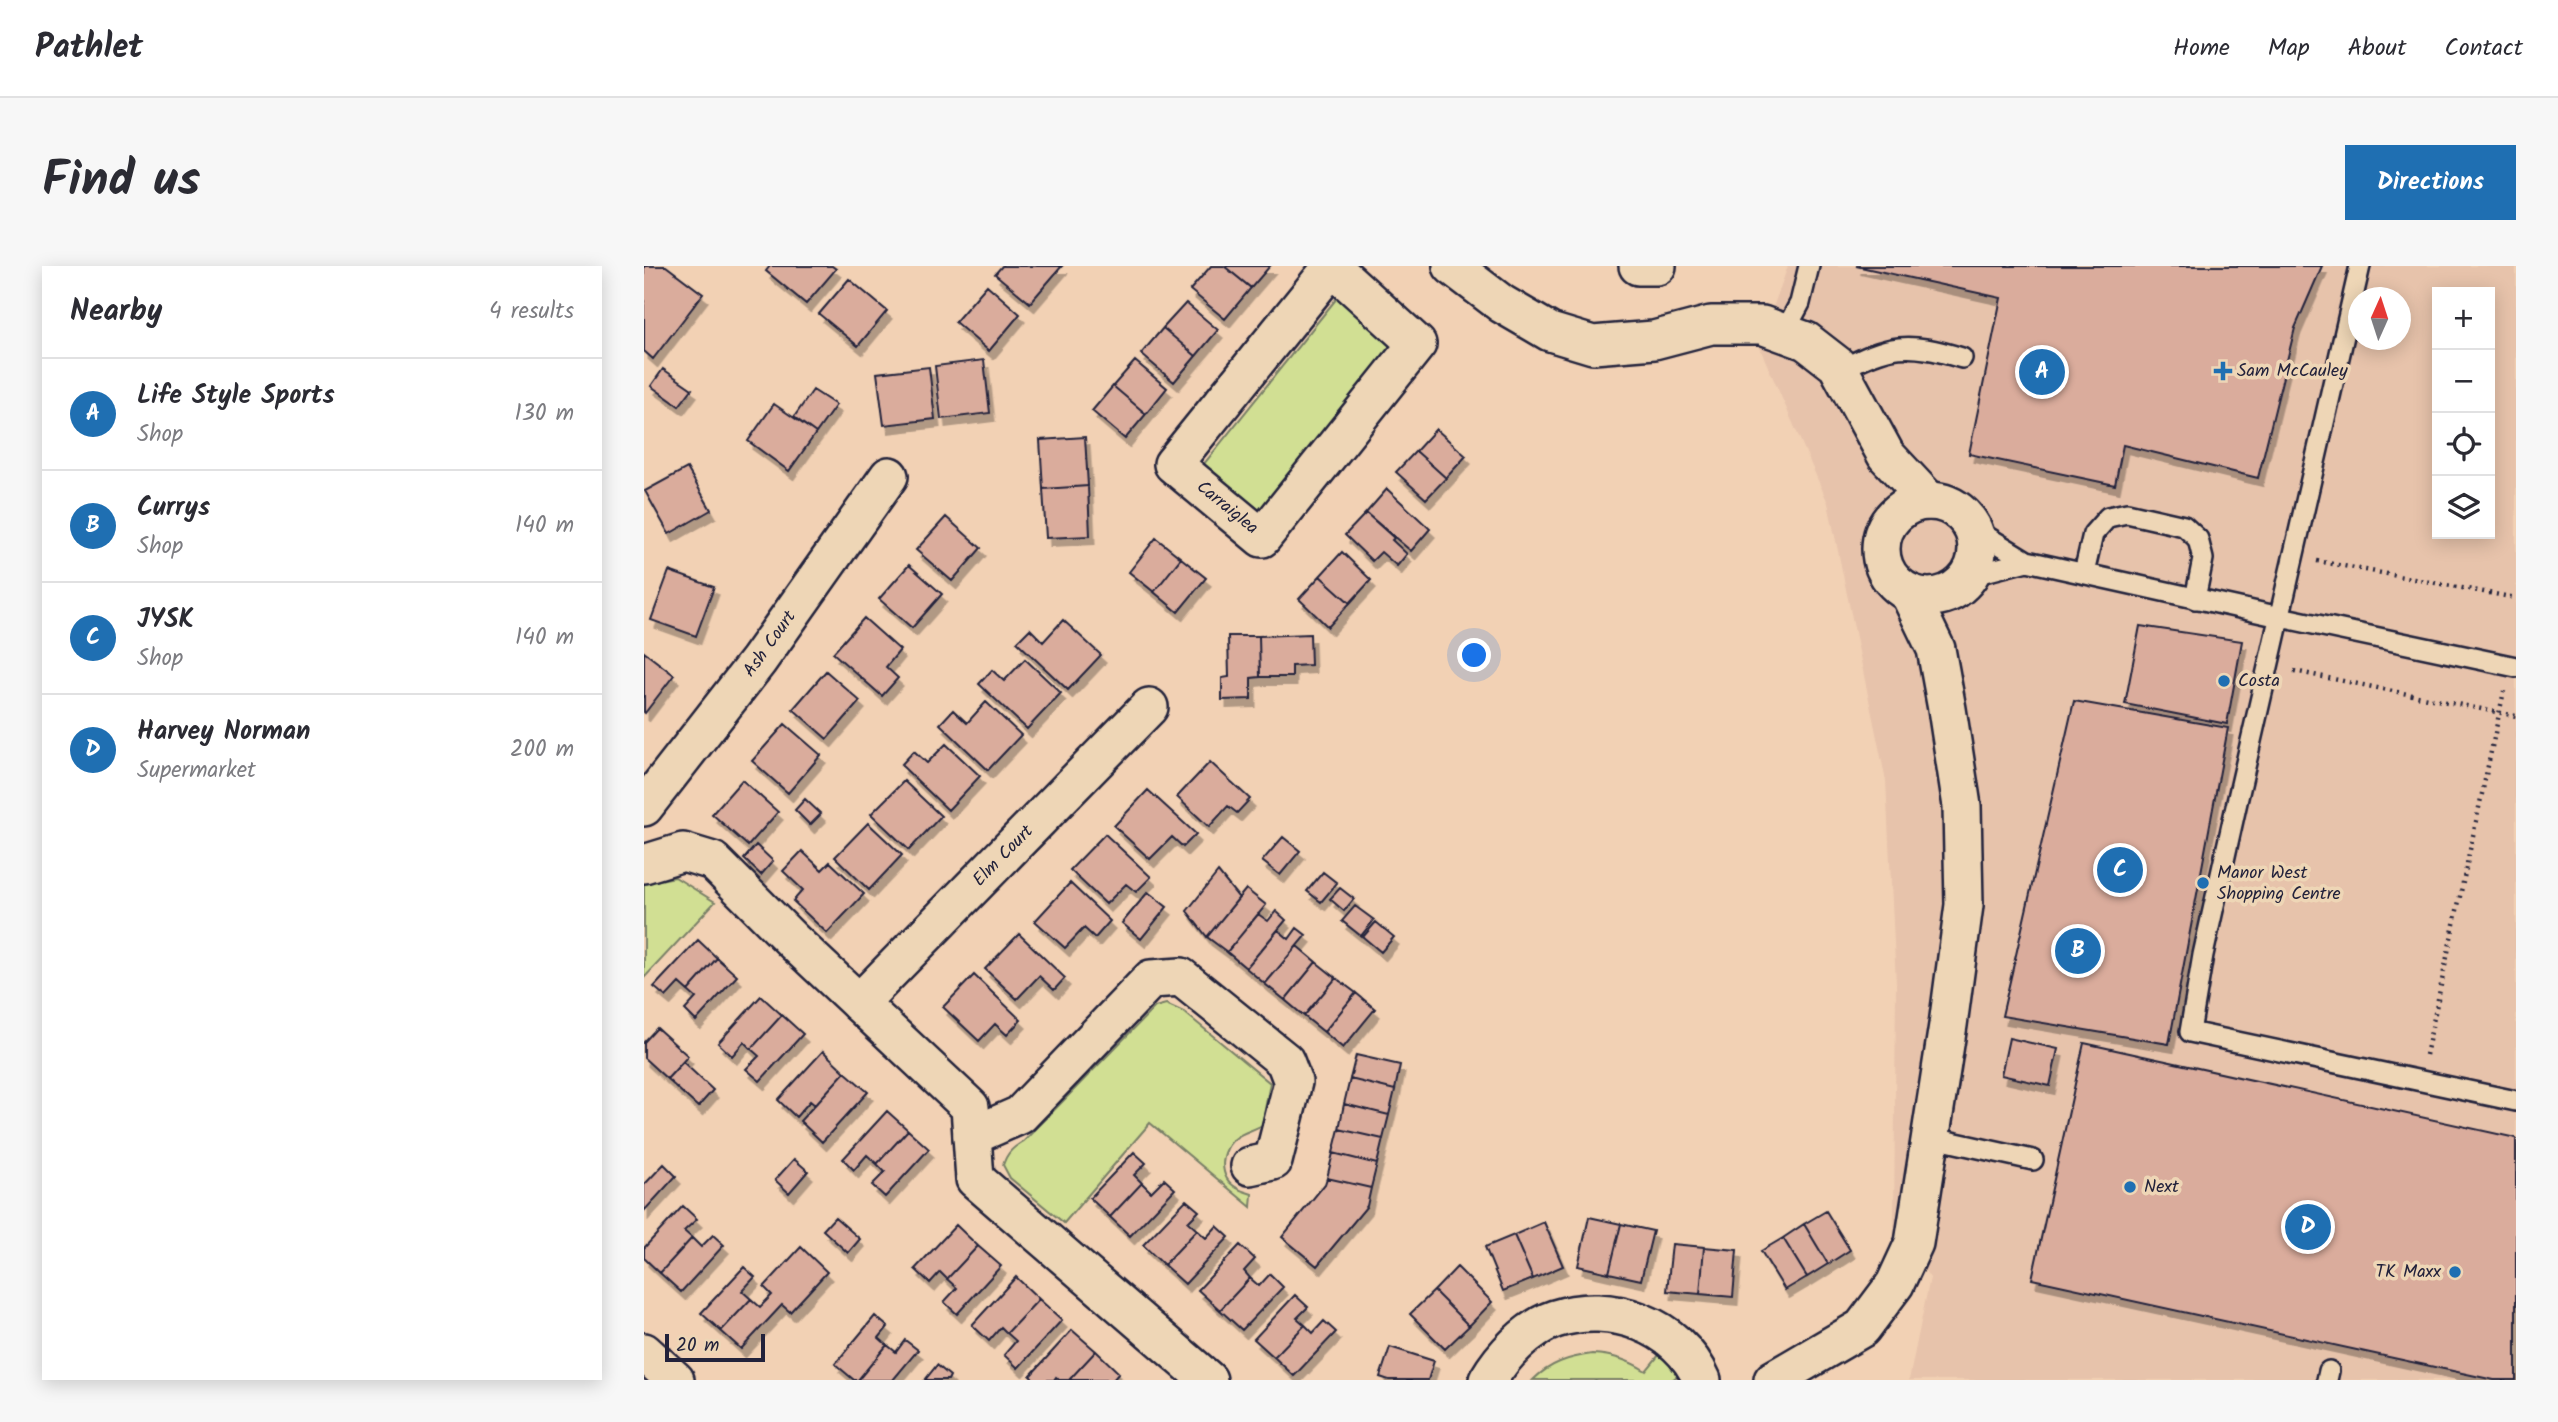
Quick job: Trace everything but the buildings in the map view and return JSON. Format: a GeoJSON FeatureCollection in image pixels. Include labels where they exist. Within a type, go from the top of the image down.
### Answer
{"type":"FeatureCollection","features":[{"type":"Feature","properties":{"kind":"street"},"geometry":{"type":"LineString","coordinates":[[1451,266],[1502,304],[1550,332],[1593,345],[1654,340],[1711,324],[1762,325],[1805,341],[1838,365],[1886,455],[1929,501]]}},
{"type":"Feature","properties":{"kind":"street"},"geometry":{"type":"LineString","coordinates":[[1638,266],[1657,266]]}},
{"type":"Feature","properties":{"kind":"street","name":"Carraiglea"},"geometry":{"type":"LineString","coordinates":[[1331,267],[1417,344],[1262,538],[1173,464],[1331,267]]}},
{"type":"Feature","properties":{"kind":"street"},"geometry":{"type":"LineString","coordinates":[[1886,455],[1894,515]]}},
{"type":"Feature","properties":{"kind":"street","name":"Ash Court"},"geometry":{"type":"LineString","coordinates":[[644,807],[758,661],[889,476]]}},
{"type":"Feature","properties":{"kind":"street"},"geometry":{"type":"LineString","coordinates":[[1773,1380],[1862,1328],[1895,1284],[1914,1243],[1964,905],[1962,806],[1936,649],[1909,593],[1890,578],[1882,560],[1880,543],[1885,528],[1894,515],[1912,504],[1929,501],[1938,501],[1955,508],[1973,528],[1977,546],[1976,560],[1936,649]]}},
{"type":"Feature","properties":{"kind":"street"},"geometry":{"type":"LineString","coordinates":[[1909,593],[1933,597],[1950,592],[1964,582]]}},
{"type":"Feature","properties":{"kind":"street","name":"Elm Court"},"geometry":{"type":"LineString","coordinates":[[859,1003],[1149,707]]}},
{"type":"Feature","properties":{"kind":"street"},"geometry":{"type":"LineString","coordinates":[[644,864],[683,852],[713,861],[970,1107],[975,1179],[1208,1380]]}},
{"type":"Feature","properties":{"kind":"street"},"geometry":{"type":"LineString","coordinates":[[972,1136],[1020,1115],[1151,979],[1181,977],[1285,1061],[1293,1082],[1273,1160],[1251,1166]]}},
{"type":"Feature","properties":{"kind":"street"},"geometry":{"type":"LineString","coordinates":[[1488,1380],[1494,1369],[1525,1336],[1554,1320],[1595,1311],[1626,1316],[1659,1330],[1684,1352],[1702,1380]]}},
{"type":"Feature","properties":{"kind":"street"},"geometry":{"type":"LineString","coordinates":[[644,1352],[674,1380]]}},
{"type":"Feature","properties":{"kind":"lane"},"geometry":{"type":"LineString","coordinates":[[1784,333],[1800,303],[1809,266]]}},
{"type":"Feature","properties":{"kind":"lane"},"geometry":{"type":"LineString","coordinates":[[2360,266],[2206,942],[2190,1032],[2516,1101]]}},
{"type":"Feature","properties":{"kind":"lane"},"geometry":{"type":"LineString","coordinates":[[1840,370],[1878,351],[1905,347],[1931,348],[1962,358]]}},
{"type":"Feature","properties":{"kind":"lane"},"geometry":{"type":"LineString","coordinates":[[2084,573],[2093,534],[2108,517],[2127,513],[2185,526],[2198,539],[2203,559],[2195,599]]}},
{"type":"Feature","properties":{"kind":"lane"},"geometry":{"type":"LineString","coordinates":[[1973,528],[2027,561],[2513,666]]}},
{"type":"Feature","properties":{"kind":"lane"},"geometry":{"type":"LineString","coordinates":[[1964,582],[2027,561]]}},
{"type":"Feature","properties":{"kind":"lane"},"geometry":{"type":"LineString","coordinates":[[1929,1137],[2033,1160]]}},
{"type":"Feature","properties":{"kind":"path"},"geometry":{"type":"LineString","coordinates":[[2292,556],[2516,598]]}},
{"type":"Feature","properties":{"kind":"path"},"geometry":{"type":"LineString","coordinates":[[2269,666],[2516,716]]}},
{"type":"Feature","properties":{"kind":"path"},"geometry":{"type":"LineString","coordinates":[[2421,1082],[2435,1005],[2500,713],[2513,666]]}},
{"type":"Feature","properties":{"kind":"shaded area","name":"Manor West Shopping Centre"},"geometry":{"type":"Polygon","coordinates":[[[1788,266],[2516,266],[2516,1380],[1909,1380],[1930,1278],[1894,1226],[1896,984],[1886,781],[1828,503],[1759,346],[1788,266]]]}},
{"type":"Feature","properties":{"kind":"green space"},"geometry":{"type":"Polygon","coordinates":[[[1341,293],[1402,341],[1263,513],[1203,465],[1341,293]]]}},
{"type":"Feature","properties":{"kind":"green space"},"geometry":{"type":"Polygon","coordinates":[[[675,877],[715,902],[644,978],[644,883],[675,877]]]}},
{"type":"Feature","properties":{"kind":"green space"},"geometry":{"type":"Polygon","coordinates":[[[1166,1004],[1184,1012],[1270,1083],[1262,1125],[1231,1142],[1224,1156],[1226,1177],[1240,1190],[1252,1194],[1251,1207],[1150,1123],[1064,1223],[1010,1178],[1003,1165],[1010,1151],[1024,1141],[1155,1007],[1166,1004]]]}},
{"type":"Feature","properties":{"kind":"green space"},"geometry":{"type":"Polygon","coordinates":[[[1592,1354],[1620,1359],[1646,1371],[1659,1355],[1680,1374],[1672,1380],[1533,1380],[1560,1362],[1592,1354]]]}},
{"type":"Feature","properties":{"kind":"place","name":"Sam McCauley"},"geometry":{"type":"Point","coordinates":[2223,371]}},
{"type":"Feature","properties":{"kind":"place","name":"Life Style Sports"},"geometry":{"type":"Point","coordinates":[2042,372]}},
{"type":"Feature","properties":{"kind":"place","name":"Costa"},"geometry":{"type":"Point","coordinates":[2224,681]}},
{"type":"Feature","properties":{"kind":"place","name":"JYSK"},"geometry":{"type":"Point","coordinates":[2120,870]}},
{"type":"Feature","properties":{"kind":"place","name":"Manor West Shopping Centre"},"geometry":{"type":"Point","coordinates":[2203,883]}},
{"type":"Feature","properties":{"kind":"place","name":"Currys"},"geometry":{"type":"Point","coordinates":[2078,951]}},
{"type":"Feature","properties":{"kind":"place","name":"Next"},"geometry":{"type":"Point","coordinates":[2130,1187]}},
{"type":"Feature","properties":{"kind":"place","name":"Harvey Norman"},"geometry":{"type":"Point","coordinates":[2308,1227]}},
{"type":"Feature","properties":{"kind":"place","name":"TK Maxx"},"geometry":{"type":"Point","coordinates":[2455,1272]}}]}
